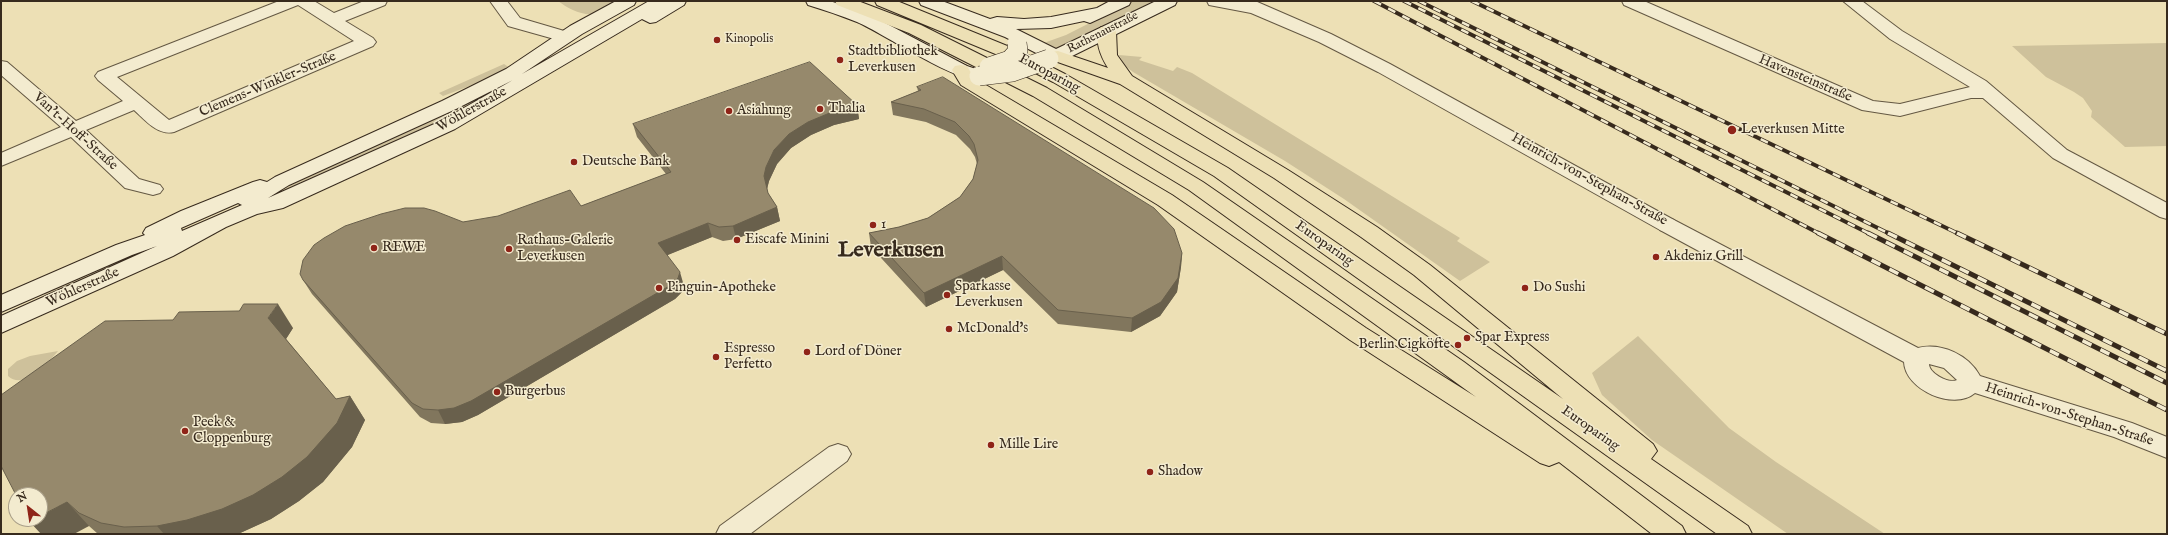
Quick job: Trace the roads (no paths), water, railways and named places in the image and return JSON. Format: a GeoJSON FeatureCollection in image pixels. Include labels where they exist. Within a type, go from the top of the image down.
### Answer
{"type":"FeatureCollection","features":[{"type":"Feature","properties":{"kind":"highway","name":"Europaring"},"geometry":{"type":"LineString","coordinates":[[843,1],[914,29],[1040,92],[1196,186],[1455,368],[1672,534]]}},
{"type":"Feature","properties":{"kind":"highway","name":"Europaring"},"geometry":{"type":"LineString","coordinates":[[883,1],[1016,56],[1059,78],[1221,172],[1738,534]]}},
{"type":"Feature","properties":{"kind":"highway"},"geometry":{"type":"LineString","coordinates":[[1107,31],[1108,55],[1126,80]]}},
{"type":"Feature","properties":{"kind":"highway"},"geometry":{"type":"LineString","coordinates":[[1054,57],[1126,80],[1281,174],[1369,232],[1422,270],[1745,534]]}},
{"type":"Feature","properties":{"kind":"highway"},"geometry":{"type":"LineString","coordinates":[[970,72],[967,81],[1165,200],[1358,334],[1500,426],[1649,517]]}},
{"type":"Feature","properties":{"kind":"street","name":"Clemens-Winkler-Straße"},"geometry":{"type":"LineString","coordinates":[[294,1],[104,76],[167,128],[367,42],[303,1]]}},
{"type":"Feature","properties":{"kind":"street"},"geometry":{"type":"LineString","coordinates":[[332,20],[379,1]]}},
{"type":"Feature","properties":{"kind":"street"},"geometry":{"type":"LineString","coordinates":[[498,1],[514,22],[568,53],[585,35],[643,1]]}},
{"type":"Feature","properties":{"kind":"street","name":"Wöhlerstraße"},"geometry":{"type":"LineString","coordinates":[[1,325],[165,251],[185,249],[198,244],[257,217],[268,211],[276,203],[448,125],[474,117],[509,100],[568,53],[628,1]]}},
{"type":"Feature","properties":{"kind":"street","name":"Wöhlerstraße"},"geometry":{"type":"LineString","coordinates":[[568,53],[661,1]]}},
{"type":"Feature","properties":{"kind":"street","name":"Wöhlerstraße"},"geometry":{"type":"LineString","coordinates":[[1,304],[124,250],[160,238],[216,215],[271,189],[282,181],[449,105],[512,73],[568,53],[678,1]]}},
{"type":"Feature","properties":{"kind":"street"},"geometry":{"type":"LineString","coordinates":[[814,1],[864,19],[970,72],[1010,60],[1018,51],[1014,38]]}},
{"type":"Feature","properties":{"kind":"street","name":"Europaring"},"geometry":{"type":"LineString","coordinates":[[927,1],[1036,47],[1054,57]]}},
{"type":"Feature","properties":{"kind":"street","name":"Rathenaustraße"},"geometry":{"type":"LineString","coordinates":[[1014,38],[1044,37],[1065,32],[1123,1]]}},
{"type":"Feature","properties":{"kind":"street","name":"Rathenaustraße"},"geometry":{"type":"LineString","coordinates":[[970,72],[1012,72],[1054,57],[1169,1]]}},
{"type":"Feature","properties":{"kind":"street","name":"Heinrich-von-Stephan-Straße"},"geometry":{"type":"LineString","coordinates":[[1215,1],[1250,5],[1325,38],[1384,68],[1667,225],[1918,358],[1915,364],[1919,374],[1930,383],[1940,388],[1961,390],[1967,387],[1970,382],[2123,430],[2167,448]]}},
{"type":"Feature","properties":{"kind":"street","name":"Havensteinstraße"},"geometry":{"type":"LineString","coordinates":[[1630,1],[1869,106],[1900,110],[1971,92],[1988,92]]}},
{"type":"Feature","properties":{"kind":"street"},"geometry":{"type":"LineString","coordinates":[[1851,1],[1896,35],[1988,92],[2060,154],[2167,212]]}},
{"type":"Feature","properties":{"kind":"street"},"geometry":{"type":"LineString","coordinates":[[970,18],[1002,23],[1032,24],[1059,22],[1104,11]]}},
{"type":"Feature","properties":{"kind":"street","name":"Van't-Hoff-Straße"},"geometry":{"type":"LineString","coordinates":[[1,66],[74,129],[132,184],[153,189]]}},
{"type":"Feature","properties":{"kind":"street"},"geometry":{"type":"LineString","coordinates":[[1,160],[136,102]]}},
{"type":"Feature","properties":{"kind":"street"},"geometry":{"type":"LineString","coordinates":[[730,534],[838,454]]}},
{"type":"Feature","properties":{"kind":"railway"},"geometry":{"type":"LineString","coordinates":[[1374,1],[1820,234]]}},
{"type":"Feature","properties":{"kind":"railway"},"geometry":{"type":"LineString","coordinates":[[1404,1],[1868,233]]}},
{"type":"Feature","properties":{"kind":"railway"},"geometry":{"type":"LineString","coordinates":[[1419,1],[1890,234]]}},
{"type":"Feature","properties":{"kind":"railway"},"geometry":{"type":"LineString","coordinates":[[1472,1],[1959,234]]}},
{"type":"Feature","properties":{"kind":"railway"},"geometry":{"type":"LineString","coordinates":[[1818,233],[2167,410]]}},
{"type":"Feature","properties":{"kind":"railway"},"geometry":{"type":"LineString","coordinates":[[1868,233],[2167,383]]}},
{"type":"Feature","properties":{"kind":"railway"},"geometry":{"type":"LineString","coordinates":[[1888,233],[2167,371]]}},
{"type":"Feature","properties":{"kind":"railway"},"geometry":{"type":"LineString","coordinates":[[1957,233],[2167,334]]}},
{"type":"Feature","properties":{"kind":"place","name":"Kinopolis"},"geometry":{"type":"Point","coordinates":[717,40]}},
{"type":"Feature","properties":{"kind":"place","name":"Stadtbibliothek Leverkusen"},"geometry":{"type":"Point","coordinates":[840,60]}},
{"type":"Feature","properties":{"kind":"place","name":"Thalia"},"geometry":{"type":"Point","coordinates":[820,109]}},
{"type":"Feature","properties":{"kind":"place","name":"Asiahung"},"geometry":{"type":"Point","coordinates":[729,111]}},
{"type":"Feature","properties":{"kind":"place","name":"Leverkusen Mitte"},"geometry":{"type":"Point","coordinates":[1732,130]}},
{"type":"Feature","properties":{"kind":"place","name":"Deutsche Bank"},"geometry":{"type":"Point","coordinates":[574,162]}},
{"type":"Feature","properties":{"kind":"place","name":"1"},"geometry":{"type":"Point","coordinates":[873,225]}},
{"type":"Feature","properties":{"kind":"place","name":"Eiscafe Minini"},"geometry":{"type":"Point","coordinates":[737,240]}},
{"type":"Feature","properties":{"kind":"place","name":"REWE"},"geometry":{"type":"Point","coordinates":[374,248]}},
{"type":"Feature","properties":{"kind":"place","name":"Rathaus-Galerie Leverkusen"},"geometry":{"type":"Point","coordinates":[509,249]}},
{"type":"Feature","properties":{"kind":"place","name":"Akdeniz Grill"},"geometry":{"type":"Point","coordinates":[1656,257]}},
{"type":"Feature","properties":{"kind":"place","name":"Pinguin-Apotheke"},"geometry":{"type":"Point","coordinates":[659,288]}},
{"type":"Feature","properties":{"kind":"place","name":"Do Sushi"},"geometry":{"type":"Point","coordinates":[1525,288]}},
{"type":"Feature","properties":{"kind":"place","name":"Sparkasse Leverkusen"},"geometry":{"type":"Point","coordinates":[947,295]}},
{"type":"Feature","properties":{"kind":"place","name":"McDonald's"},"geometry":{"type":"Point","coordinates":[949,329]}},
{"type":"Feature","properties":{"kind":"place","name":"Spar Express"},"geometry":{"type":"Point","coordinates":[1467,338]}},
{"type":"Feature","properties":{"kind":"place","name":"Berlin Cigköfte"},"geometry":{"type":"Point","coordinates":[1458,345]}},
{"type":"Feature","properties":{"kind":"place","name":"Lord of Döner"},"geometry":{"type":"Point","coordinates":[807,352]}},
{"type":"Feature","properties":{"kind":"place","name":"Espresso Perfetto"},"geometry":{"type":"Point","coordinates":[716,357]}},
{"type":"Feature","properties":{"kind":"place","name":"Burgerbus"},"geometry":{"type":"Point","coordinates":[497,392]}},
{"type":"Feature","properties":{"kind":"place","name":"Peek & Cloppenburg"},"geometry":{"type":"Point","coordinates":[185,431]}},
{"type":"Feature","properties":{"kind":"place","name":"Mille Lire"},"geometry":{"type":"Point","coordinates":[991,445]}},
{"type":"Feature","properties":{"kind":"place","name":"Shadow"},"geometry":{"type":"Point","coordinates":[1150,472]}},
{"type":"Feature","properties":{"kind":"district","name":"Leverkusen"},"geometry":{"type":"Point","coordinates":[891,251]}}]}
